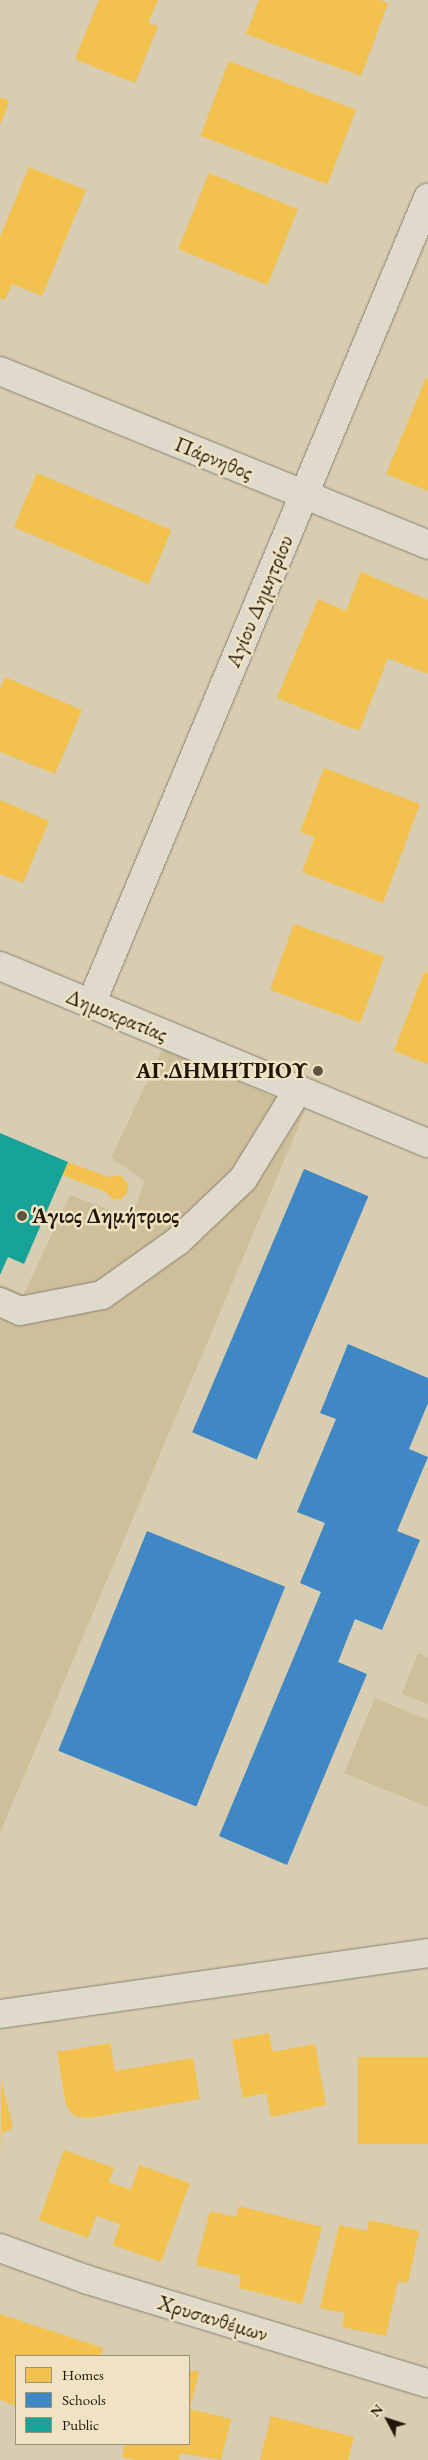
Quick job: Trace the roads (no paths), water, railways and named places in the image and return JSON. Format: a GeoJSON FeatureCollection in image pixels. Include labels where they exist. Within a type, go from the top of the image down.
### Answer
{"type":"FeatureCollection","features":[{"type":"Feature","properties":{"kind":"street","name":"Αγίου Δημητρίου"},"geometry":{"type":"LineString","coordinates":[[91,1004],[428,198]]}},
{"type":"Feature","properties":{"kind":"street","name":"Πάρνηθος"},"geometry":{"type":"LineString","coordinates":[[0,370],[428,545]]}},
{"type":"Feature","properties":{"kind":"street","name":"Δημοκρατίας"},"geometry":{"type":"LineString","coordinates":[[0,966],[428,1143]]}},
{"type":"Feature","properties":{"kind":"street"},"geometry":{"type":"LineString","coordinates":[[0,1302],[20,1311],[102,1295],[178,1242],[243,1179],[298,1090]]}},
{"type":"Feature","properties":{"kind":"street"},"geometry":{"type":"LineString","coordinates":[[0,2014],[428,1953]]}},
{"type":"Feature","properties":{"kind":"street","name":"Χρυσανθέμων"},"geometry":{"type":"LineString","coordinates":[[0,2248],[88,2280],[428,2383]]}},
{"type":"Feature","properties":{"kind":"place","name":"ΑΓ.ΔΗΜΗΤΡΙΟΥ"},"geometry":{"type":"Point","coordinates":[318,1071]}},
{"type":"Feature","properties":{"kind":"place","name":"Άγιος Δημήτριος"},"geometry":{"type":"Point","coordinates":[22,1216]}}]}
